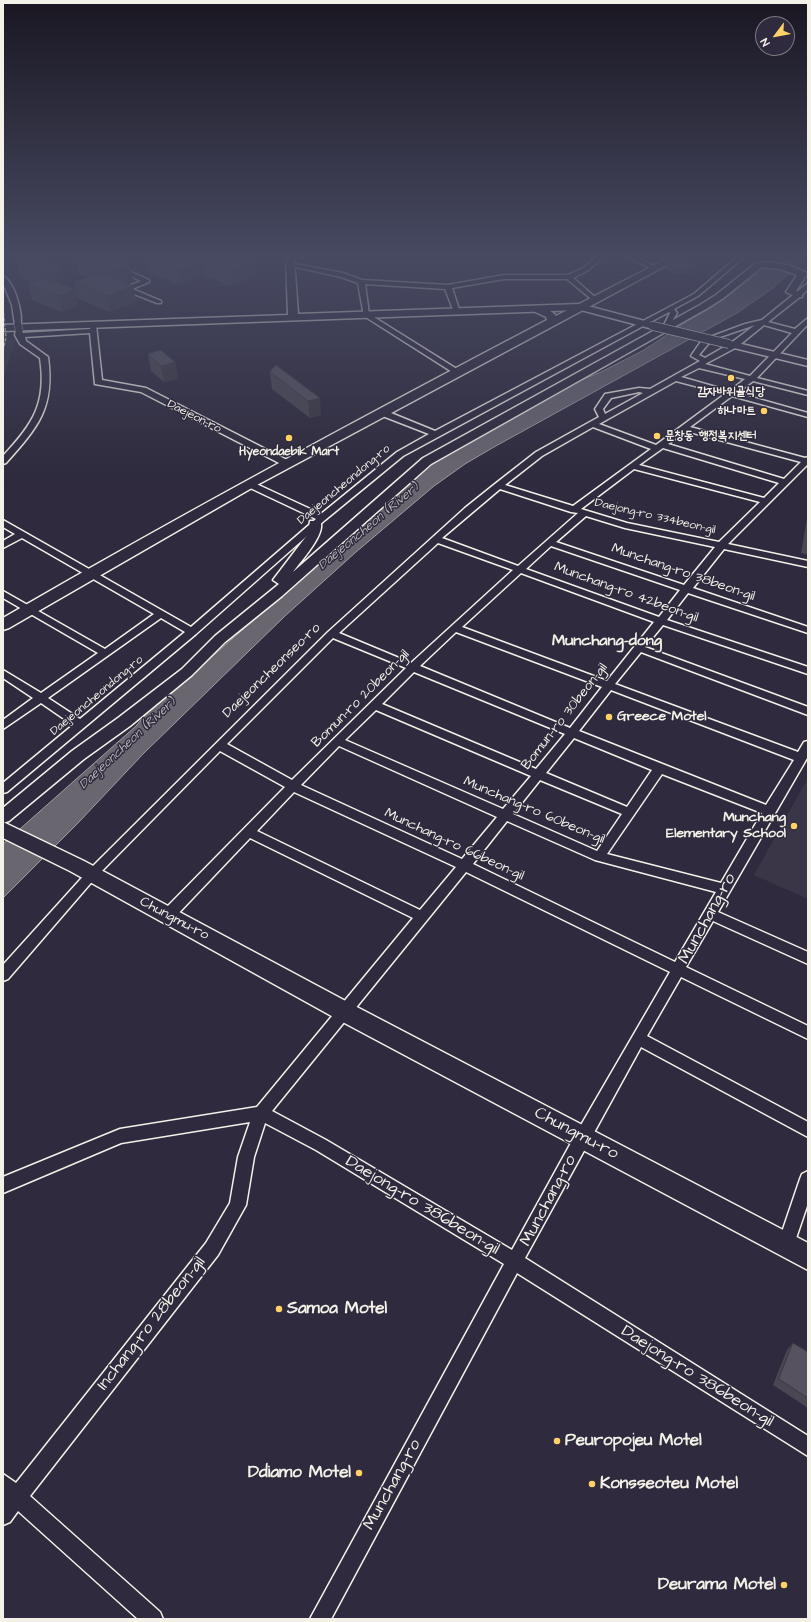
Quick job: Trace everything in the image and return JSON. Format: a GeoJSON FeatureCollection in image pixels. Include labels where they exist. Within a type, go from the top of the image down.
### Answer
{"type":"FeatureCollection","features":[{"type":"Feature","properties":{"kind":"main road"},"geometry":{"type":"LineString","coordinates":[[3,625],[90,573],[249,484],[530,334]]}},
{"type":"Feature","properties":{"kind":"main road"},"geometry":{"type":"LineString","coordinates":[[592,370],[596,359],[614,341],[641,334]]}},
{"type":"Feature","properties":{"kind":"main road"},"geometry":{"type":"LineString","coordinates":[[3,817],[78,755],[155,698],[187,672],[220,639],[250,615],[427,461],[592,370],[650,334]]}},
{"type":"Feature","properties":{"kind":"main road"},"geometry":{"type":"LineString","coordinates":[[250,615],[294,563],[314,534],[318,521]]}},
{"type":"Feature","properties":{"kind":"main road","name":"Chungmu-ro"},"geometry":{"type":"LineString","coordinates":[[3,829],[84,870],[345,1012],[808,1256]]}},
{"type":"Feature","properties":{"kind":"street"},"geometry":{"type":"LineString","coordinates":[[20,334],[23,342],[44,358]]}},
{"type":"Feature","properties":{"kind":"street"},"geometry":{"type":"LineString","coordinates":[[28,334],[42,339],[67,334]]}},
{"type":"Feature","properties":{"kind":"street","name":"Daejeon-ro"},"geometry":{"type":"LineString","coordinates":[[94,334],[98,382],[143,390],[286,464]]}},
{"type":"Feature","properties":{"kind":"street"},"geometry":{"type":"LineString","coordinates":[[395,334],[457,373]]}},
{"type":"Feature","properties":{"kind":"street","name":"Daejeoncheondong-ro"},"geometry":{"type":"LineString","coordinates":[[3,789],[82,725],[192,632],[318,521],[400,454],[626,334]]}},
{"type":"Feature","properties":{"kind":"street"},"geometry":{"type":"LineString","coordinates":[[685,334],[808,363]]}},
{"type":"Feature","properties":{"kind":"street"},"geometry":{"type":"LineString","coordinates":[[726,334],[705,342],[695,356],[702,363],[808,393]]}},
{"type":"Feature","properties":{"kind":"street","name":"Daejeoncheonseo-ro"},"geometry":{"type":"LineString","coordinates":[[3,975],[84,870],[219,745],[332,634],[436,539],[498,486],[540,454],[702,363],[746,334]]}},
{"type":"Feature","properties":{"kind":"street","name":"Bomun-ro 20beon-gil"},"geometry":{"type":"LineString","coordinates":[[168,916],[337,741],[413,667],[519,569],[550,543],[579,511],[632,466],[660,447],[683,428],[752,378],[795,334]]}},
{"type":"Feature","properties":{"kind":"street"},"geometry":{"type":"LineString","coordinates":[[3,461],[29,433],[42,406],[46,370],[42,339]]}},
{"type":"Feature","properties":{"kind":"street"},"geometry":{"type":"LineString","coordinates":[[675,378],[808,415]]}},
{"type":"Feature","properties":{"kind":"street"},"geometry":{"type":"LineString","coordinates":[[604,418],[599,410],[605,394],[639,390],[651,391]]}},
{"type":"Feature","properties":{"kind":"street"},"geometry":{"type":"LineString","coordinates":[[383,413],[435,434]]}},
{"type":"Feature","properties":{"kind":"street"},"geometry":{"type":"LineString","coordinates":[[593,424],[660,447],[786,482]]}},
{"type":"Feature","properties":{"kind":"street"},"geometry":{"type":"LineString","coordinates":[[683,428],[807,460]]}},
{"type":"Feature","properties":{"kind":"street","name":"Bomun-ro 30beon-gil"},"geometry":{"type":"LineString","coordinates":[[345,1012],[573,732],[609,684],[722,545],[807,460]]}},
{"type":"Feature","properties":{"kind":"street"},"geometry":{"type":"LineString","coordinates":[[632,466],[765,501]]}},
{"type":"Feature","properties":{"kind":"street"},"geometry":{"type":"LineString","coordinates":[[249,484],[318,521]]}},
{"type":"Feature","properties":{"kind":"street","name":"Daejong-ro 334beon-gil"},"geometry":{"type":"LineString","coordinates":[[498,486],[625,524],[808,564]]}},
{"type":"Feature","properties":{"kind":"street"},"geometry":{"type":"LineString","coordinates":[[3,523],[192,632]]}},
{"type":"Feature","properties":{"kind":"street"},"geometry":{"type":"LineString","coordinates":[[3,545],[22,534]]}},
{"type":"Feature","properties":{"kind":"street","name":"Munchang-ro 42beon-gil"},"geometry":{"type":"LineString","coordinates":[[436,539],[660,621],[808,671]]}},
{"type":"Feature","properties":{"kind":"street","name":"Munchang-ro 38beon-gil"},"geometry":{"type":"LineString","coordinates":[[550,543],[808,630]]}},
{"type":"Feature","properties":{"kind":"street"},"geometry":{"type":"LineString","coordinates":[[3,594],[105,653]]}},
{"type":"Feature","properties":{"kind":"street"},"geometry":{"type":"LineString","coordinates":[[3,725],[161,614]]}},
{"type":"Feature","properties":{"kind":"street"},"geometry":{"type":"LineString","coordinates":[[456,628],[609,684],[800,758]]}},
{"type":"Feature","properties":{"kind":"street"},"geometry":{"type":"LineString","coordinates":[[332,634],[573,732],[659,769],[768,811]]}},
{"type":"Feature","properties":{"kind":"street"},"geometry":{"type":"LineString","coordinates":[[639,648],[808,711]]}},
{"type":"Feature","properties":{"kind":"street"},"geometry":{"type":"LineString","coordinates":[[3,673],[82,725]]}},
{"type":"Feature","properties":{"kind":"street"},"geometry":{"type":"LineString","coordinates":[[374,706],[630,813]]}},
{"type":"Feature","properties":{"kind":"street","name":"Munchang-ro 60beon-gil"},"geometry":{"type":"LineString","coordinates":[[337,741],[598,857],[725,890]]}},
{"type":"Feature","properties":{"kind":"street","name":"Munchang-ro 66beon-gil"},"geometry":{"type":"LineString","coordinates":[[219,745],[294,787],[464,865],[678,971],[808,1033]]}},
{"type":"Feature","properties":{"kind":"street","name":"Munchang-ro"},"geometry":{"type":"LineString","coordinates":[[320,1619],[516,1262],[582,1137],[725,890],[768,811],[808,745]]}},
{"type":"Feature","properties":{"kind":"street"},"geometry":{"type":"LineString","coordinates":[[598,857],[630,813],[659,769]]}},
{"type":"Feature","properties":{"kind":"street"},"geometry":{"type":"LineString","coordinates":[[249,832],[422,916]]}},
{"type":"Feature","properties":{"kind":"street"},"geometry":{"type":"LineString","coordinates":[[710,914],[808,958]]}},
{"type":"Feature","properties":{"kind":"street"},"geometry":{"type":"LineString","coordinates":[[3,1185],[120,1136],[261,1113],[345,1012]]}},
{"type":"Feature","properties":{"kind":"street"},"geometry":{"type":"LineString","coordinates":[[639,1039],[808,1130]]}},
{"type":"Feature","properties":{"kind":"street","name":"Daejong-ro 386beon-gil"},"geometry":{"type":"LineString","coordinates":[[261,1113],[321,1145],[516,1262],[808,1447]]}},
{"type":"Feature","properties":{"kind":"street","name":"Inchang-ro 28beon-gil"},"geometry":{"type":"LineString","coordinates":[[3,1515],[162,1310],[212,1249],[238,1205],[246,1157],[261,1113]]}},
{"type":"Feature","properties":{"kind":"street"},"geometry":{"type":"LineString","coordinates":[[786,1244],[808,1179]]}},
{"type":"Feature","properties":{"kind":"street"},"geometry":{"type":"LineString","coordinates":[[3,1484],[153,1619]]}},
{"type":"Feature","properties":{"kind":"shaded area"},"geometry":{"type":"Polygon","coordinates":[[[3,339],[16,339],[3,379],[3,339]]]}},
{"type":"Feature","properties":{"kind":"shaded area","name":"Munchang Elementary School"},"geometry":{"type":"Polygon","coordinates":[[[808,778],[808,899],[754,875],[808,778]]]}},
{"type":"Feature","properties":{"kind":"water","name":"Daejeoncheon (River)"},"geometry":{"type":"Polygon","coordinates":[[[668,334],[699,334],[494,447],[465,464],[434,486],[356,552],[285,616],[144,753],[78,823],[3,898],[3,844],[136,726],[147,713],[393,499],[408,483],[437,459],[573,383],[601,372],[644,350],[668,334]]]}},
{"type":"Feature","properties":{"kind":"building"},"geometry":{"type":"Polygon","coordinates":[[[161,350],[175,362],[161,366],[148,354],[161,350]]]}},
{"type":"Feature","properties":{"kind":"building"},"geometry":{"type":"Polygon","coordinates":[[[276,365],[320,398],[308,401],[270,372],[276,365]]]}},
{"type":"Feature","properties":{"kind":"building"},"geometry":{"type":"Polygon","coordinates":[[[793,1343],[808,1352],[808,1398],[779,1379],[793,1343]]]}},
{"type":"Feature","properties":{"kind":"railway"},"geometry":{"type":"LineString","coordinates":[[3,351],[6,334]]}},
{"type":"Feature","properties":{"kind":"place","name":"감자바위골식당"},"geometry":{"type":"Point","coordinates":[731,378]}},
{"type":"Feature","properties":{"kind":"place","name":"하나마트"},"geometry":{"type":"Point","coordinates":[764,411]}},
{"type":"Feature","properties":{"kind":"place","name":"문창동 행정복지센터"},"geometry":{"type":"Point","coordinates":[657,436]}},
{"type":"Feature","properties":{"kind":"place","name":"Hyeondaebik Mart"},"geometry":{"type":"Point","coordinates":[289,438]}},
{"type":"Feature","properties":{"kind":"place","name":"Greece Motel"},"geometry":{"type":"Point","coordinates":[609,717]}},
{"type":"Feature","properties":{"kind":"place","name":"Munchang Elementary School"},"geometry":{"type":"Point","coordinates":[794,826]}},
{"type":"Feature","properties":{"kind":"place","name":"Samoa Motel"},"geometry":{"type":"Point","coordinates":[279,1309]}},
{"type":"Feature","properties":{"kind":"place","name":"Peuropojeu Motel"},"geometry":{"type":"Point","coordinates":[557,1441]}},
{"type":"Feature","properties":{"kind":"place","name":"Ddiamo Motel"},"geometry":{"type":"Point","coordinates":[359,1473]}},
{"type":"Feature","properties":{"kind":"place","name":"Konsseoteu Motel"},"geometry":{"type":"Point","coordinates":[592,1484]}},
{"type":"Feature","properties":{"kind":"place","name":"Deurama Motel"},"geometry":{"type":"Point","coordinates":[784,1585]}},
{"type":"Feature","properties":{"kind":"district","name":"Munchang-dong"},"geometry":{"type":"Point","coordinates":[607,642]}}]}
